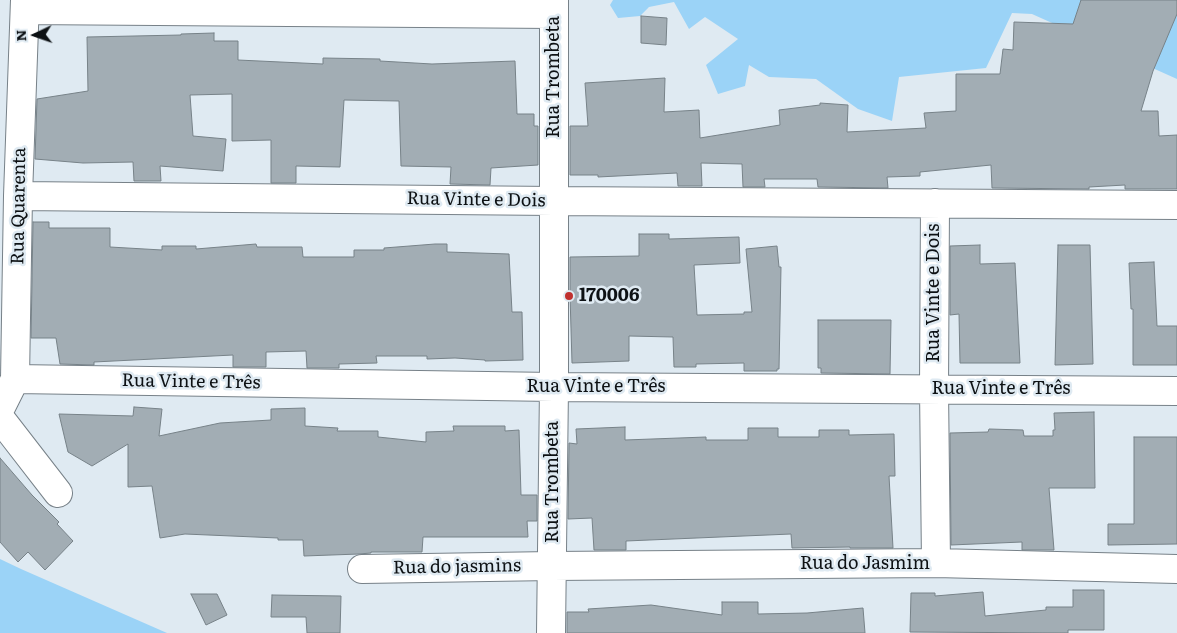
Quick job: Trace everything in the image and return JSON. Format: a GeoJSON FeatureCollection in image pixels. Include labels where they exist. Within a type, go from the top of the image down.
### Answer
{"type":"FeatureCollection","features":[{"type":"Feature","properties":{"kind":"street"},"geometry":{"type":"LineString","coordinates":[[25,5],[554,7]]}},
{"type":"Feature","properties":{"kind":"street","name":"Rua Quarenta"},"geometry":{"type":"LineString","coordinates":[[0,409],[15,379],[18,196],[25,5]]}},
{"type":"Feature","properties":{"kind":"street","name":"Rua Trombeta"},"geometry":{"type":"LineString","coordinates":[[552,633],[554,7]]}},
{"type":"Feature","properties":{"kind":"street","name":"Rua Vinte e Dois"},"geometry":{"type":"LineString","coordinates":[[18,196],[1177,205]]}},
{"type":"Feature","properties":{"kind":"street","name":"Rua Vinte e Dois"},"geometry":{"type":"LineString","coordinates":[[935,203],[934,389],[936,563]]}},
{"type":"Feature","properties":{"kind":"street","name":"Rua Vinte e Três"},"geometry":{"type":"LineString","coordinates":[[15,379],[554,387],[1177,390]]}},
{"type":"Feature","properties":{"kind":"street"},"geometry":{"type":"LineString","coordinates":[[0,418],[58,494]]}},
{"type":"Feature","properties":{"kind":"street","name":"Rua do Jasmim"},"geometry":{"type":"LineString","coordinates":[[552,566],[936,563],[1177,569]]}},
{"type":"Feature","properties":{"kind":"street","name":"Rua do jasmins"},"geometry":{"type":"LineString","coordinates":[[362,569],[552,566]]}},
{"type":"Feature","properties":{"kind":"shaded area"},"geometry":{"type":"Polygon","coordinates":[[[613,0],[1177,0],[1177,79],[1032,14],[1012,13],[986,68],[899,77],[892,121],[858,109],[816,79],[769,77],[749,65],[745,86],[718,94],[706,65],[738,39],[705,17],[689,29],[674,2],[649,7],[640,16],[618,18],[610,5],[613,0]]]}},
{"type":"Feature","properties":{"kind":"shaded area"},"geometry":{"type":"Polygon","coordinates":[[[0,559],[21,569],[167,633],[0,633],[0,559]]]}},
{"type":"Feature","properties":{"kind":"building"},"geometry":{"type":"Polygon","coordinates":[[[1081,0],[1177,0],[1177,14],[1153,71],[1141,111],[1158,111],[1159,136],[1177,135],[1177,189],[1125,189],[1125,185],[1089,187],[1089,189],[992,188],[991,165],[920,172],[920,176],[887,177],[888,188],[818,187],[817,179],[764,179],[765,187],[743,187],[742,164],[701,163],[702,186],[678,186],[677,173],[598,177],[598,175],[570,175],[570,126],[588,126],[585,83],[665,78],[664,112],[699,110],[700,138],[780,125],[779,110],[820,105],[820,103],[848,105],[847,132],[926,128],[924,113],[956,111],[956,74],[1000,74],[1003,49],[1013,50],[1014,22],[1073,24],[1081,0]]]}},
{"type":"Feature","properties":{"kind":"building"},"geometry":{"type":"Polygon","coordinates":[[[641,16],[667,18],[666,45],[641,43],[641,16]]]}},
{"type":"Feature","properties":{"kind":"building"},"geometry":{"type":"Polygon","coordinates":[[[214,33],[214,41],[238,41],[238,60],[323,64],[323,58],[380,59],[380,61],[432,64],[515,61],[517,114],[534,114],[534,126],[538,126],[538,165],[491,168],[490,185],[450,184],[451,167],[401,166],[399,101],[344,100],[340,167],[296,166],[296,183],[271,183],[271,140],[232,141],[232,94],[190,95],[193,136],[226,139],[223,171],[160,166],[161,181],[134,181],[133,162],[83,163],[35,159],[37,99],[88,91],[87,37],[214,33]]]}},
{"type":"Feature","properties":{"kind":"building"},"geometry":{"type":"Polygon","coordinates":[[[33,222],[49,222],[49,228],[110,228],[110,247],[162,250],[162,246],[196,246],[196,249],[256,244],[257,247],[302,247],[303,257],[354,257],[354,250],[384,250],[384,248],[447,244],[447,252],[509,254],[512,312],[522,312],[523,360],[485,361],[455,358],[427,359],[427,356],[376,356],[377,363],[339,364],[339,368],[307,368],[306,351],[266,352],[266,367],[233,367],[233,355],[94,362],[94,365],[60,364],[56,338],[31,338],[33,222]]]}},
{"type":"Feature","properties":{"kind":"building"},"geometry":{"type":"Polygon","coordinates":[[[639,234],[669,234],[669,239],[739,237],[740,263],[694,265],[697,315],[744,314],[744,312],[752,312],[746,249],[777,246],[779,267],[781,267],[779,369],[777,371],[744,371],[744,363],[696,364],[696,367],[674,367],[673,337],[629,336],[629,361],[572,363],[570,257],[639,256],[639,234]]]}},
{"type":"Feature","properties":{"kind":"building"},"geometry":{"type":"Polygon","coordinates":[[[980,245],[980,264],[1015,263],[1020,363],[960,363],[959,314],[950,315],[950,246],[980,245]]]}},
{"type":"Feature","properties":{"kind":"building"},"geometry":{"type":"Polygon","coordinates":[[[1058,245],[1090,245],[1093,364],[1055,365],[1058,245]]]}},
{"type":"Feature","properties":{"kind":"building"},"geometry":{"type":"Polygon","coordinates":[[[1154,262],[1157,326],[1177,326],[1177,365],[1133,365],[1133,309],[1131,309],[1129,263],[1154,262]]]}},
{"type":"Feature","properties":{"kind":"building"},"geometry":{"type":"Polygon","coordinates":[[[818,320],[891,320],[890,374],[821,373],[821,368],[818,368],[818,320]]]}},
{"type":"Feature","properties":{"kind":"building"},"geometry":{"type":"Polygon","coordinates":[[[134,407],[162,409],[159,436],[220,423],[271,420],[271,409],[305,408],[305,426],[338,428],[337,431],[378,431],[378,437],[426,442],[426,432],[454,431],[453,426],[505,426],[505,431],[519,430],[521,495],[537,495],[537,521],[527,521],[528,537],[423,537],[422,552],[371,552],[304,556],[303,540],[185,534],[160,538],[152,486],[128,487],[128,444],[92,466],[68,452],[59,414],[133,416],[134,407]]]}},
{"type":"Feature","properties":{"kind":"building"},"geometry":{"type":"Polygon","coordinates":[[[1094,412],[1095,488],[1049,488],[1054,550],[1022,550],[1022,542],[951,545],[950,433],[988,432],[989,429],[1023,430],[1024,436],[1053,436],[1053,430],[1055,430],[1054,413],[1094,412]]]}},
{"type":"Feature","properties":{"kind":"building"},"geometry":{"type":"Polygon","coordinates":[[[625,427],[625,440],[706,437],[706,440],[748,440],[748,428],[778,428],[778,437],[819,437],[819,430],[849,430],[849,435],[894,434],[895,476],[889,476],[893,548],[792,548],[791,534],[626,541],[626,550],[594,550],[592,518],[568,519],[569,443],[577,444],[576,429],[625,427]]]}},
{"type":"Feature","properties":{"kind":"building"},"geometry":{"type":"Polygon","coordinates":[[[1134,437],[1177,437],[1177,544],[1108,545],[1108,524],[1134,524],[1134,437]]]}},
{"type":"Feature","properties":{"kind":"building"},"geometry":{"type":"Polygon","coordinates":[[[0,458],[32,495],[59,522],[57,524],[73,541],[45,570],[28,552],[18,562],[0,542],[0,458]]]}},
{"type":"Feature","properties":{"kind":"building"},"geometry":{"type":"Polygon","coordinates":[[[1073,590],[1104,590],[1104,630],[1068,630],[1068,633],[910,632],[911,593],[935,593],[935,596],[983,592],[985,616],[1046,610],[1046,607],[1073,607],[1073,590]]]}},
{"type":"Feature","properties":{"kind":"building"},"geometry":{"type":"Polygon","coordinates":[[[191,594],[217,594],[227,615],[206,625],[191,594]]]}},
{"type":"Feature","properties":{"kind":"building"},"geometry":{"type":"Polygon","coordinates":[[[272,595],[341,596],[340,633],[307,633],[306,617],[271,617],[272,595]]]}},
{"type":"Feature","properties":{"kind":"building"},"geometry":{"type":"Polygon","coordinates":[[[722,602],[758,602],[758,614],[807,613],[863,608],[865,633],[567,633],[567,612],[589,612],[588,609],[651,605],[722,615],[722,602]]]}},
{"type":"Feature","properties":{"kind":"place","name":"170006"},"geometry":{"type":"Point","coordinates":[569,296]}}]}
